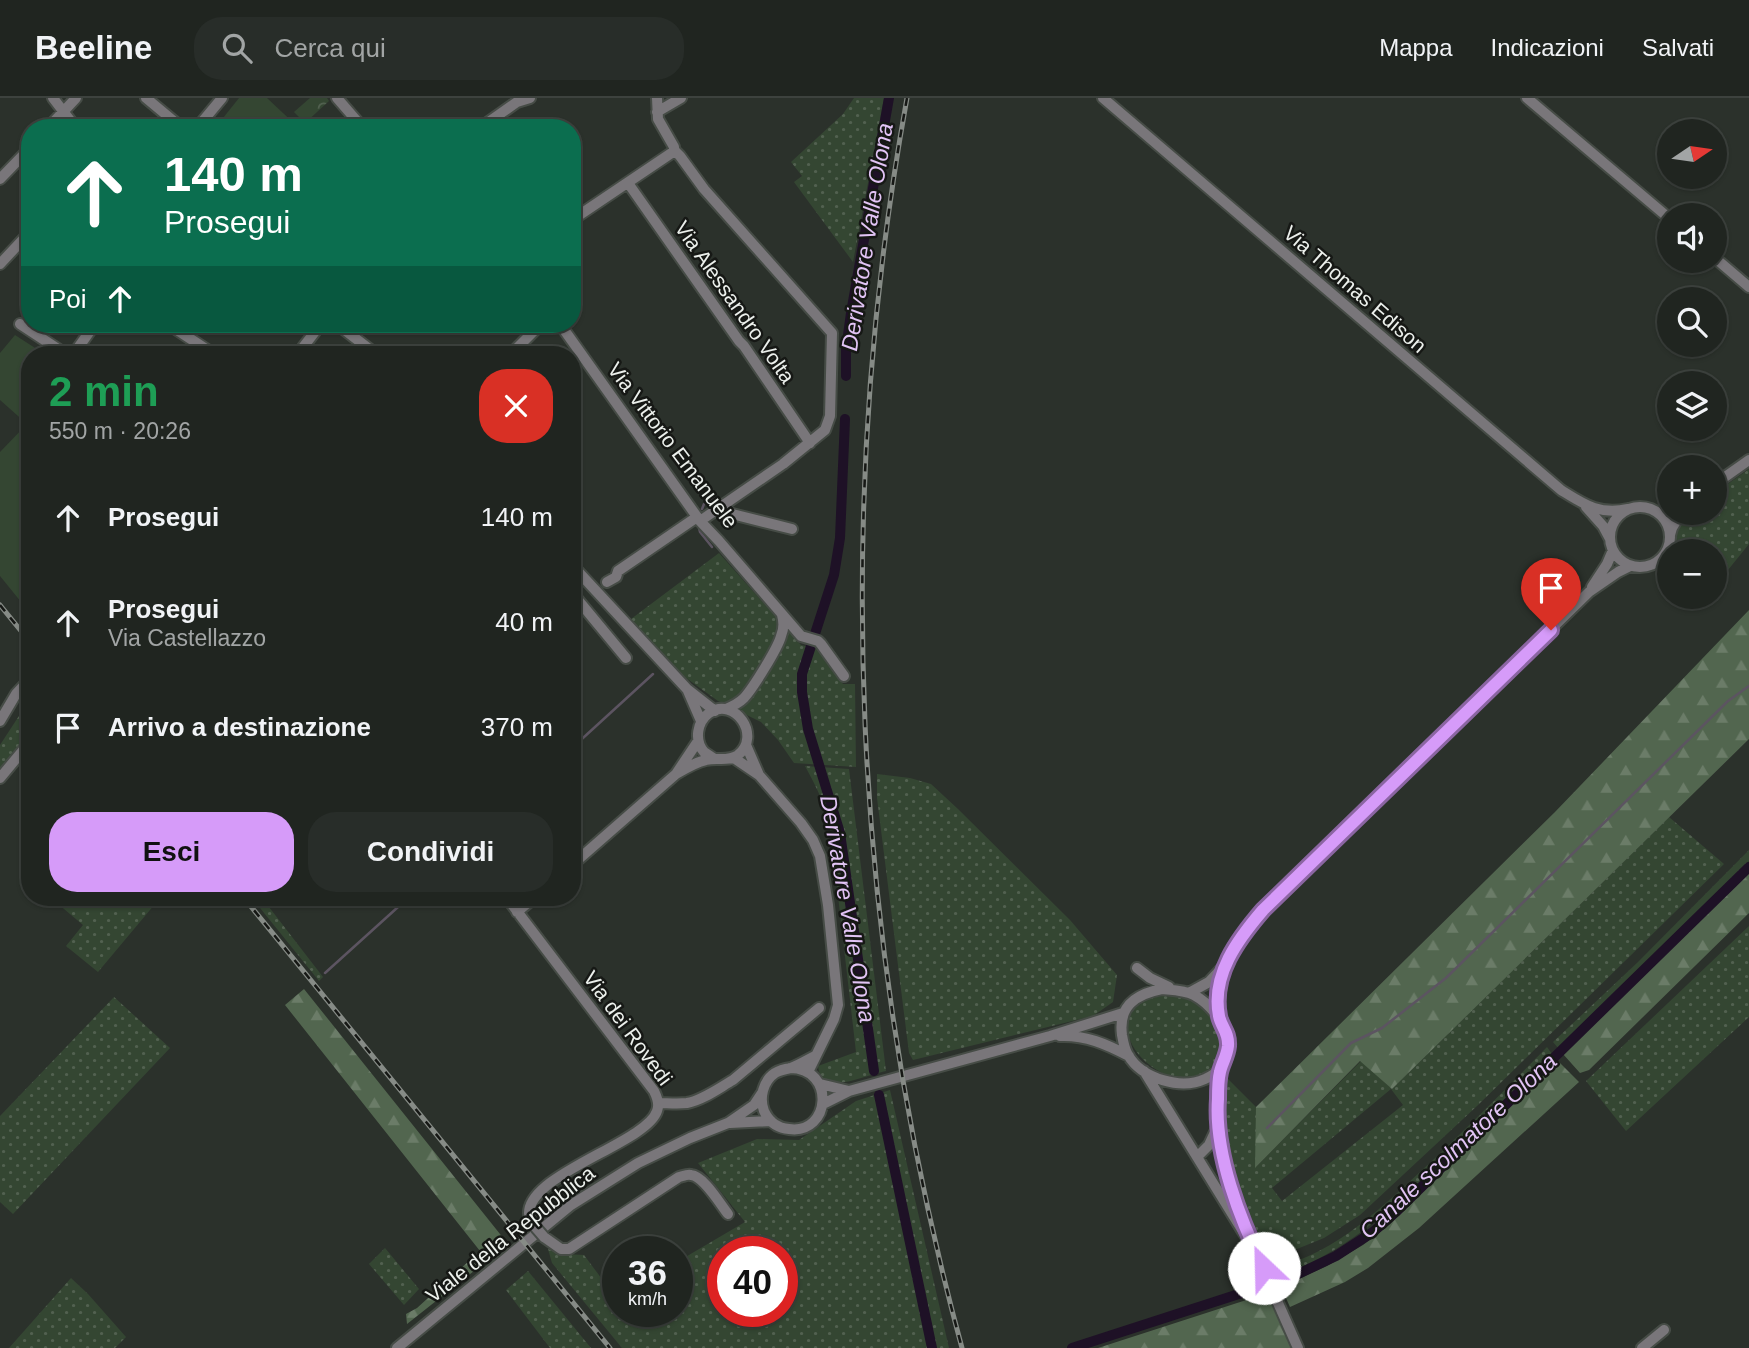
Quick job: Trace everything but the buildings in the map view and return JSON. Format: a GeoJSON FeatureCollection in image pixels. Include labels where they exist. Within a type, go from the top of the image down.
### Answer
{"type":"FeatureCollection","features":[{"type":"Feature","properties":{"kind":"street"},"geometry":{"type":"LineString","coordinates":[[53,98],[69,119]]}},
{"type":"Feature","properties":{"kind":"street"},"geometry":{"type":"LineString","coordinates":[[56,119],[76,98]]}},
{"type":"Feature","properties":{"kind":"street"},"geometry":{"type":"LineString","coordinates":[[147,98],[172,119]]}},
{"type":"Feature","properties":{"kind":"street"},"geometry":{"type":"LineString","coordinates":[[204,119],[222,98]]}},
{"type":"Feature","properties":{"kind":"street"},"geometry":{"type":"LineString","coordinates":[[337,98],[355,119]]}},
{"type":"Feature","properties":{"kind":"street"},"geometry":{"type":"LineString","coordinates":[[493,119],[517,102],[530,98]]}},
{"type":"Feature","properties":{"kind":"street"},"geometry":{"type":"LineString","coordinates":[[607,582],[615,577],[618,571],[716,510],[783,464],[825,430],[830,416],[832,333],[704,190],[674,150],[658,119],[657,98]]}},
{"type":"Feature","properties":{"kind":"street"},"geometry":{"type":"LineString","coordinates":[[657,112],[681,98]]}},
{"type":"Feature","properties":{"kind":"street","name":"Via Thomas Edison"},"geometry":{"type":"LineString","coordinates":[[1103,98],[1561,490],[1584,505],[1602,512],[1628,509]]}},
{"type":"Feature","properties":{"kind":"street"},"geometry":{"type":"LineString","coordinates":[[1527,98],[1657,208]]}},
{"type":"Feature","properties":{"kind":"street"},"geometry":{"type":"LineString","coordinates":[[581,214],[674,150]]}},
{"type":"Feature","properties":{"kind":"street"},"geometry":{"type":"LineString","coordinates":[[0,179],[21,157]]}},
{"type":"Feature","properties":{"kind":"street","name":"Via Alessandro Volta"},"geometry":{"type":"LineString","coordinates":[[628,183],[810,443]]}},
{"type":"Feature","properties":{"kind":"street"},"geometry":{"type":"LineString","coordinates":[[0,264],[21,242]]}},
{"type":"Feature","properties":{"kind":"street"},"geometry":{"type":"LineString","coordinates":[[1727,268],[1749,287]]}},
{"type":"Feature","properties":{"kind":"street"},"geometry":{"type":"LineString","coordinates":[[34,333],[53,346]]}},
{"type":"Feature","properties":{"kind":"street"},"geometry":{"type":"LineString","coordinates":[[182,333],[201,346]]}},
{"type":"Feature","properties":{"kind":"street"},"geometry":{"type":"LineString","coordinates":[[349,333],[365,346]]}},
{"type":"Feature","properties":{"kind":"street"},"geometry":{"type":"LineString","coordinates":[[519,346],[532,333]]}},
{"type":"Feature","properties":{"kind":"street","name":"Via Vittorio Emanuele"},"geometry":{"type":"LineString","coordinates":[[581,354],[698,519],[802,636],[813,640],[844,676]]}},
{"type":"Feature","properties":{"kind":"street"},"geometry":{"type":"LineString","coordinates":[[1727,476],[1749,460]]}},
{"type":"Feature","properties":{"kind":"street","name":"Via Thomas Edison"},"geometry":{"type":"LineString","coordinates":[[1584,505],[1595,516],[1611,545]]}},
{"type":"Feature","properties":{"kind":"street"},"geometry":{"type":"LineString","coordinates":[[1589,592],[1607,564],[1611,530],[1620,514],[1628,509],[1642,507],[1655,511],[1666,523],[1670,538]]}},
{"type":"Feature","properties":{"kind":"street"},"geometry":{"type":"LineString","coordinates":[[716,510],[792,528]]}},
{"type":"Feature","properties":{"kind":"street"},"geometry":{"type":"LineString","coordinates":[[1611,545],[1620,559],[1630,565],[1644,567],[1657,562],[1666,551],[1674,525]]}},
{"type":"Feature","properties":{"kind":"street"},"geometry":{"type":"LineString","coordinates":[[1219,1018],[1219,995],[1226,964],[1238,941],[1263,910],[1589,592],[1630,565]]}},
{"type":"Feature","properties":{"kind":"street"},"geometry":{"type":"LineString","coordinates":[[581,575],[687,689],[720,710],[735,712],[742,718],[747,726],[748,736],[746,745],[734,758],[702,761],[676,774],[581,857]]}},
{"type":"Feature","properties":{"kind":"street"},"geometry":{"type":"LineString","coordinates":[[581,604],[626,658]]}},
{"type":"Feature","properties":{"kind":"street"},"geometry":{"type":"LineString","coordinates":[[713,758],[704,751],[698,741],[701,721],[707,715],[737,704],[745,697],[778,645],[784,623],[781,612]]}},
{"type":"Feature","properties":{"kind":"street"},"geometry":{"type":"LineString","coordinates":[[0,721],[21,689]]}},
{"type":"Feature","properties":{"kind":"street"},"geometry":{"type":"LineString","coordinates":[[687,689],[701,721]]}},
{"type":"Feature","properties":{"kind":"street"},"geometry":{"type":"LineString","coordinates":[[676,774],[698,741]]}},
{"type":"Feature","properties":{"kind":"street"},"geometry":{"type":"LineString","coordinates":[[746,745],[759,775]]}},
{"type":"Feature","properties":{"kind":"street"},"geometry":{"type":"LineString","coordinates":[[0,778],[21,753]]}},
{"type":"Feature","properties":{"kind":"street"},"geometry":{"type":"LineString","coordinates":[[734,758],[759,775],[802,823],[820,856],[838,1005],[808,1072]]}},
{"type":"Feature","properties":{"kind":"street","name":"Via dei Rovedi"},"geometry":{"type":"LineString","coordinates":[[513,906],[654,1090],[658,1103],[656,1114],[644,1127],[560,1176],[534,1197],[528,1212],[531,1222],[544,1237],[561,1249],[569,1249],[679,1177],[690,1174],[704,1183],[728,1214]]}},
{"type":"Feature","properties":{"kind":"street"},"geometry":{"type":"LineString","coordinates":[[517,912],[524,906]]}},
{"type":"Feature","properties":{"kind":"street"},"geometry":{"type":"LineString","coordinates":[[1129,1056],[1122,1031],[1123,1013],[1127,1007],[1142,995],[1162,989],[1184,992],[1209,982],[1226,964]]}},
{"type":"Feature","properties":{"kind":"street"},"geometry":{"type":"LineString","coordinates":[[1137,968],[1161,985],[1184,992],[1212,1009],[1227,1034],[1228,1042],[1220,1070],[1217,1099],[1220,1144],[1255,1251]]}},
{"type":"Feature","properties":{"kind":"street"},"geometry":{"type":"LineString","coordinates":[[658,1103],[687,1103],[733,1080],[819,1009]]}},
{"type":"Feature","properties":{"kind":"street"},"geometry":{"type":"LineString","coordinates":[[823,1104],[849,1091],[1050,1036],[1123,1013]]}},
{"type":"Feature","properties":{"kind":"street"},"geometry":{"type":"LineString","coordinates":[[1050,1036],[1072,1035],[1107,1044],[1129,1056],[1144,1071],[1255,1251],[1298,1348]]}},
{"type":"Feature","properties":{"kind":"street"},"geometry":{"type":"LineString","coordinates":[[790,1068],[808,1072],[820,1084],[823,1094],[820,1114],[814,1122],[795,1130],[785,1129],[771,1121],[763,1109],[762,1093],[768,1079],[776,1072],[815,1056]]}},
{"type":"Feature","properties":{"kind":"street"},"geometry":{"type":"LineString","coordinates":[[1144,1071],[1168,1082],[1186,1084],[1208,1078],[1220,1070]]}},
{"type":"Feature","properties":{"kind":"street"},"geometry":{"type":"LineString","coordinates":[[820,1084],[849,1091]]}},
{"type":"Feature","properties":{"kind":"street","name":"Viale della Repubblica"},"geometry":{"type":"LineString","coordinates":[[397,1348],[571,1205],[638,1163],[728,1123],[754,1104],[762,1093]]}},
{"type":"Feature","properties":{"kind":"street","name":"Viale della Repubblica"},"geometry":{"type":"LineString","coordinates":[[728,1123],[771,1121]]}},
{"type":"Feature","properties":{"kind":"street"},"geometry":{"type":"LineString","coordinates":[[1197,1157],[1205,1150],[1218,1126]]}},
{"type":"Feature","properties":{"kind":"street"},"geometry":{"type":"LineString","coordinates":[[1642,1348],[1664,1330]]}},
{"type":"Feature","properties":{"kind":"green space"},"geometry":{"type":"Polygon","coordinates":[[[239,98],[267,98],[289,119],[222,119],[239,98]]]}},
{"type":"Feature","properties":{"kind":"green space"},"geometry":{"type":"Polygon","coordinates":[[[310,98],[327,98],[329,101],[309,119],[301,119],[294,112],[310,98]]]}},
{"type":"Feature","properties":{"kind":"green space"},"geometry":{"type":"Polygon","coordinates":[[[854,98],[884,98],[853,262],[794,182],[802,176],[791,162],[843,114],[854,98]]]}},
{"type":"Feature","properties":{"kind":"green space"},"geometry":{"type":"Polygon","coordinates":[[[15,335],[32,346],[21,346],[21,419],[0,400],[0,353],[15,335]]]}},
{"type":"Feature","properties":{"kind":"green space"},"geometry":{"type":"Polygon","coordinates":[[[21,430],[21,602],[0,576],[0,452],[21,430]]]}},
{"type":"Feature","properties":{"kind":"green space"},"geometry":{"type":"Polygon","coordinates":[[[1749,469],[1749,544],[1727,571],[1727,539],[1675,539],[1680,525],[1727,525],[1727,485],[1749,469]]]}},
{"type":"Feature","properties":{"kind":"green space"},"geometry":{"type":"Polygon","coordinates":[[[719,553],[801,645],[817,649],[843,684],[855,684],[856,767],[794,763],[761,722],[718,701],[675,670],[631,619],[719,553]]]}},
{"type":"Feature","properties":{"kind":"green space"},"geometry":{"type":"Polygon","coordinates":[[[1749,610],[1749,739],[1392,1089],[1360,1061],[1255,1168],[1256,1107],[1555,812],[1749,610]]]}},
{"type":"Feature","properties":{"kind":"green space"},"geometry":{"type":"Polygon","coordinates":[[[21,713],[21,746],[0,770],[0,745],[21,713]]]}},
{"type":"Feature","properties":{"kind":"green space"},"geometry":{"type":"Polygon","coordinates":[[[805,766],[849,769],[886,1071],[839,1083],[824,1080],[818,1066],[856,1052],[830,826],[820,795],[805,766]]]}},
{"type":"Feature","properties":{"kind":"green space"},"geometry":{"type":"Polygon","coordinates":[[[877,774],[931,784],[958,809],[1070,920],[1117,975],[1113,1002],[1093,1016],[913,1060],[909,1053],[877,798],[877,774]]]}},
{"type":"Feature","properties":{"kind":"green space"},"geometry":{"type":"Polygon","coordinates":[[[1669,817],[1724,864],[1477,1106],[1360,1215],[1324,1238],[1270,1260],[1232,1168],[1222,1105],[1225,1076],[1256,1107],[1256,1167],[1361,1061],[1392,1089],[1669,817]],[[1391,1089],[1272,1188],[1282,1201],[1403,1105],[1391,1089]]]}},
{"type":"Feature","properties":{"kind":"green space"},"geometry":{"type":"Polygon","coordinates":[[[1749,850],[1749,861],[1559,1049],[1553,1042],[1638,962],[1749,850]]]}},
{"type":"Feature","properties":{"kind":"green space"},"geometry":{"type":"Polygon","coordinates":[[[1749,873],[1749,913],[1589,1070],[1580,1073],[1563,1054],[1749,873]]]}},
{"type":"Feature","properties":{"kind":"green space"},"geometry":{"type":"Polygon","coordinates":[[[60,906],[153,906],[98,972],[66,946],[83,925],[60,906]]]}},
{"type":"Feature","properties":{"kind":"green space"},"geometry":{"type":"Polygon","coordinates":[[[258,906],[268,906],[323,977],[319,981],[258,906]]]}},
{"type":"Feature","properties":{"kind":"green space"},"geometry":{"type":"Polygon","coordinates":[[[1749,926],[1749,1017],[1626,1131],[1586,1081],[1749,926]]]}},
{"type":"Feature","properties":{"kind":"green space"},"geometry":{"type":"Polygon","coordinates":[[[304,989],[508,1244],[407,1324],[406,1314],[417,1308],[480,1251],[285,1005],[304,989]]]}},
{"type":"Feature","properties":{"kind":"green space"},"geometry":{"type":"Polygon","coordinates":[[[1155,996],[1192,1001],[1211,1016],[1221,1036],[1221,1047],[1213,1066],[1202,1074],[1185,1078],[1167,1075],[1151,1066],[1137,1053],[1129,1037],[1128,1022],[1136,1007],[1155,996]]]}},
{"type":"Feature","properties":{"kind":"green space"},"geometry":{"type":"Polygon","coordinates":[[[114,997],[170,1048],[13,1214],[0,1202],[0,1116],[114,997]]]}},
{"type":"Feature","properties":{"kind":"green space"},"geometry":{"type":"Polygon","coordinates":[[[1547,1047],[1552,1054],[1389,1210],[1326,1255],[1277,1276],[1274,1268],[1319,1251],[1340,1239],[1378,1210],[1447,1147],[1547,1047]]]}},
{"type":"Feature","properties":{"kind":"green space"},"geometry":{"type":"Polygon","coordinates":[[[1557,1060],[1579,1082],[1419,1228],[1368,1268],[1345,1282],[1290,1307],[1281,1287],[1327,1266],[1363,1245],[1388,1226],[1557,1060]]]}},
{"type":"Feature","properties":{"kind":"green space"},"geometry":{"type":"Polygon","coordinates":[[[890,1090],[949,1348],[622,1348],[605,1327],[693,1327],[693,1253],[707,1244],[707,1327],[798,1327],[798,1236],[721,1236],[745,1222],[698,1163],[757,1139],[799,1140],[856,1101],[890,1090]]]}},
{"type":"Feature","properties":{"kind":"green space"},"geometry":{"type":"Polygon","coordinates":[[[385,1248],[419,1289],[404,1305],[369,1264],[385,1248]]]}},
{"type":"Feature","properties":{"kind":"green space"},"geometry":{"type":"Polygon","coordinates":[[[548,1249],[565,1254],[584,1255],[602,1279],[602,1324],[552,1263],[548,1249]]]}},
{"type":"Feature","properties":{"kind":"green space"},"geometry":{"type":"Polygon","coordinates":[[[528,1271],[591,1348],[550,1348],[506,1290],[528,1271]]]}},
{"type":"Feature","properties":{"kind":"green space"},"geometry":{"type":"Polygon","coordinates":[[[71,1278],[126,1337],[115,1348],[9,1348],[71,1278]]]}},
{"type":"Feature","properties":{"kind":"green space"},"geometry":{"type":"Polygon","coordinates":[[[1268,1293],[1292,1348],[1098,1348],[1268,1293]]]}},
{"type":"Feature","properties":{"kind":"waterway","name":"Derivatore Valle Olona"},"geometry":{"type":"LineString","coordinates":[[846,376],[851,313],[889,98]]}},
{"type":"Feature","properties":{"kind":"waterway","name":"Derivatore Valle Olona"},"geometry":{"type":"LineString","coordinates":[[845,419],[840,538],[834,575],[802,674],[802,692],[808,729],[840,833],[874,1071]]}},
{"type":"Feature","properties":{"kind":"waterway"},"geometry":{"type":"LineString","coordinates":[[702,509],[704,504],[716,497]]}},
{"type":"Feature","properties":{"kind":"waterway"},"geometry":{"type":"LineString","coordinates":[[699,528],[712,547]]}},
{"type":"Feature","properties":{"kind":"waterway"},"geometry":{"type":"LineString","coordinates":[[581,740],[653,674]]}},
{"type":"Feature","properties":{"kind":"waterway"},"geometry":{"type":"LineString","coordinates":[[1267,1128],[1351,1043],[1382,1028],[1446,978],[1728,701],[1749,686]]}},
{"type":"Feature","properties":{"kind":"waterway","name":"Canale scolmatore Olona"},"geometry":{"type":"LineString","coordinates":[[1072,1348],[1294,1276],[1336,1256],[1373,1232],[1749,867]]}},
{"type":"Feature","properties":{"kind":"waterway"},"geometry":{"type":"LineString","coordinates":[[325,973],[399,906]]}},
{"type":"Feature","properties":{"kind":"waterway","name":"Derivatore Valle Olona"},"geometry":{"type":"LineString","coordinates":[[879,1095],[932,1348]]}},
{"type":"Feature","properties":{"kind":"railway"},"geometry":{"type":"LineString","coordinates":[[907,98],[883,254],[868,411],[862,568],[865,726],[876,883],[896,1040],[925,1195],[962,1348]]}},
{"type":"Feature","properties":{"kind":"railway"},"geometry":{"type":"LineString","coordinates":[[0,605],[21,631]]}},
{"type":"Feature","properties":{"kind":"railway"},"geometry":{"type":"LineString","coordinates":[[251,906],[610,1348]]}},
{"type":"Feature","properties":{"kind":"route"},"geometry":{"type":"LineString","coordinates":[[1264,1268],[1230,1185],[1220,1144],[1217,1099],[1220,1070],[1228,1042],[1219,1018],[1219,995],[1226,964],[1238,941],[1263,910],[1551,630]]}}]}
